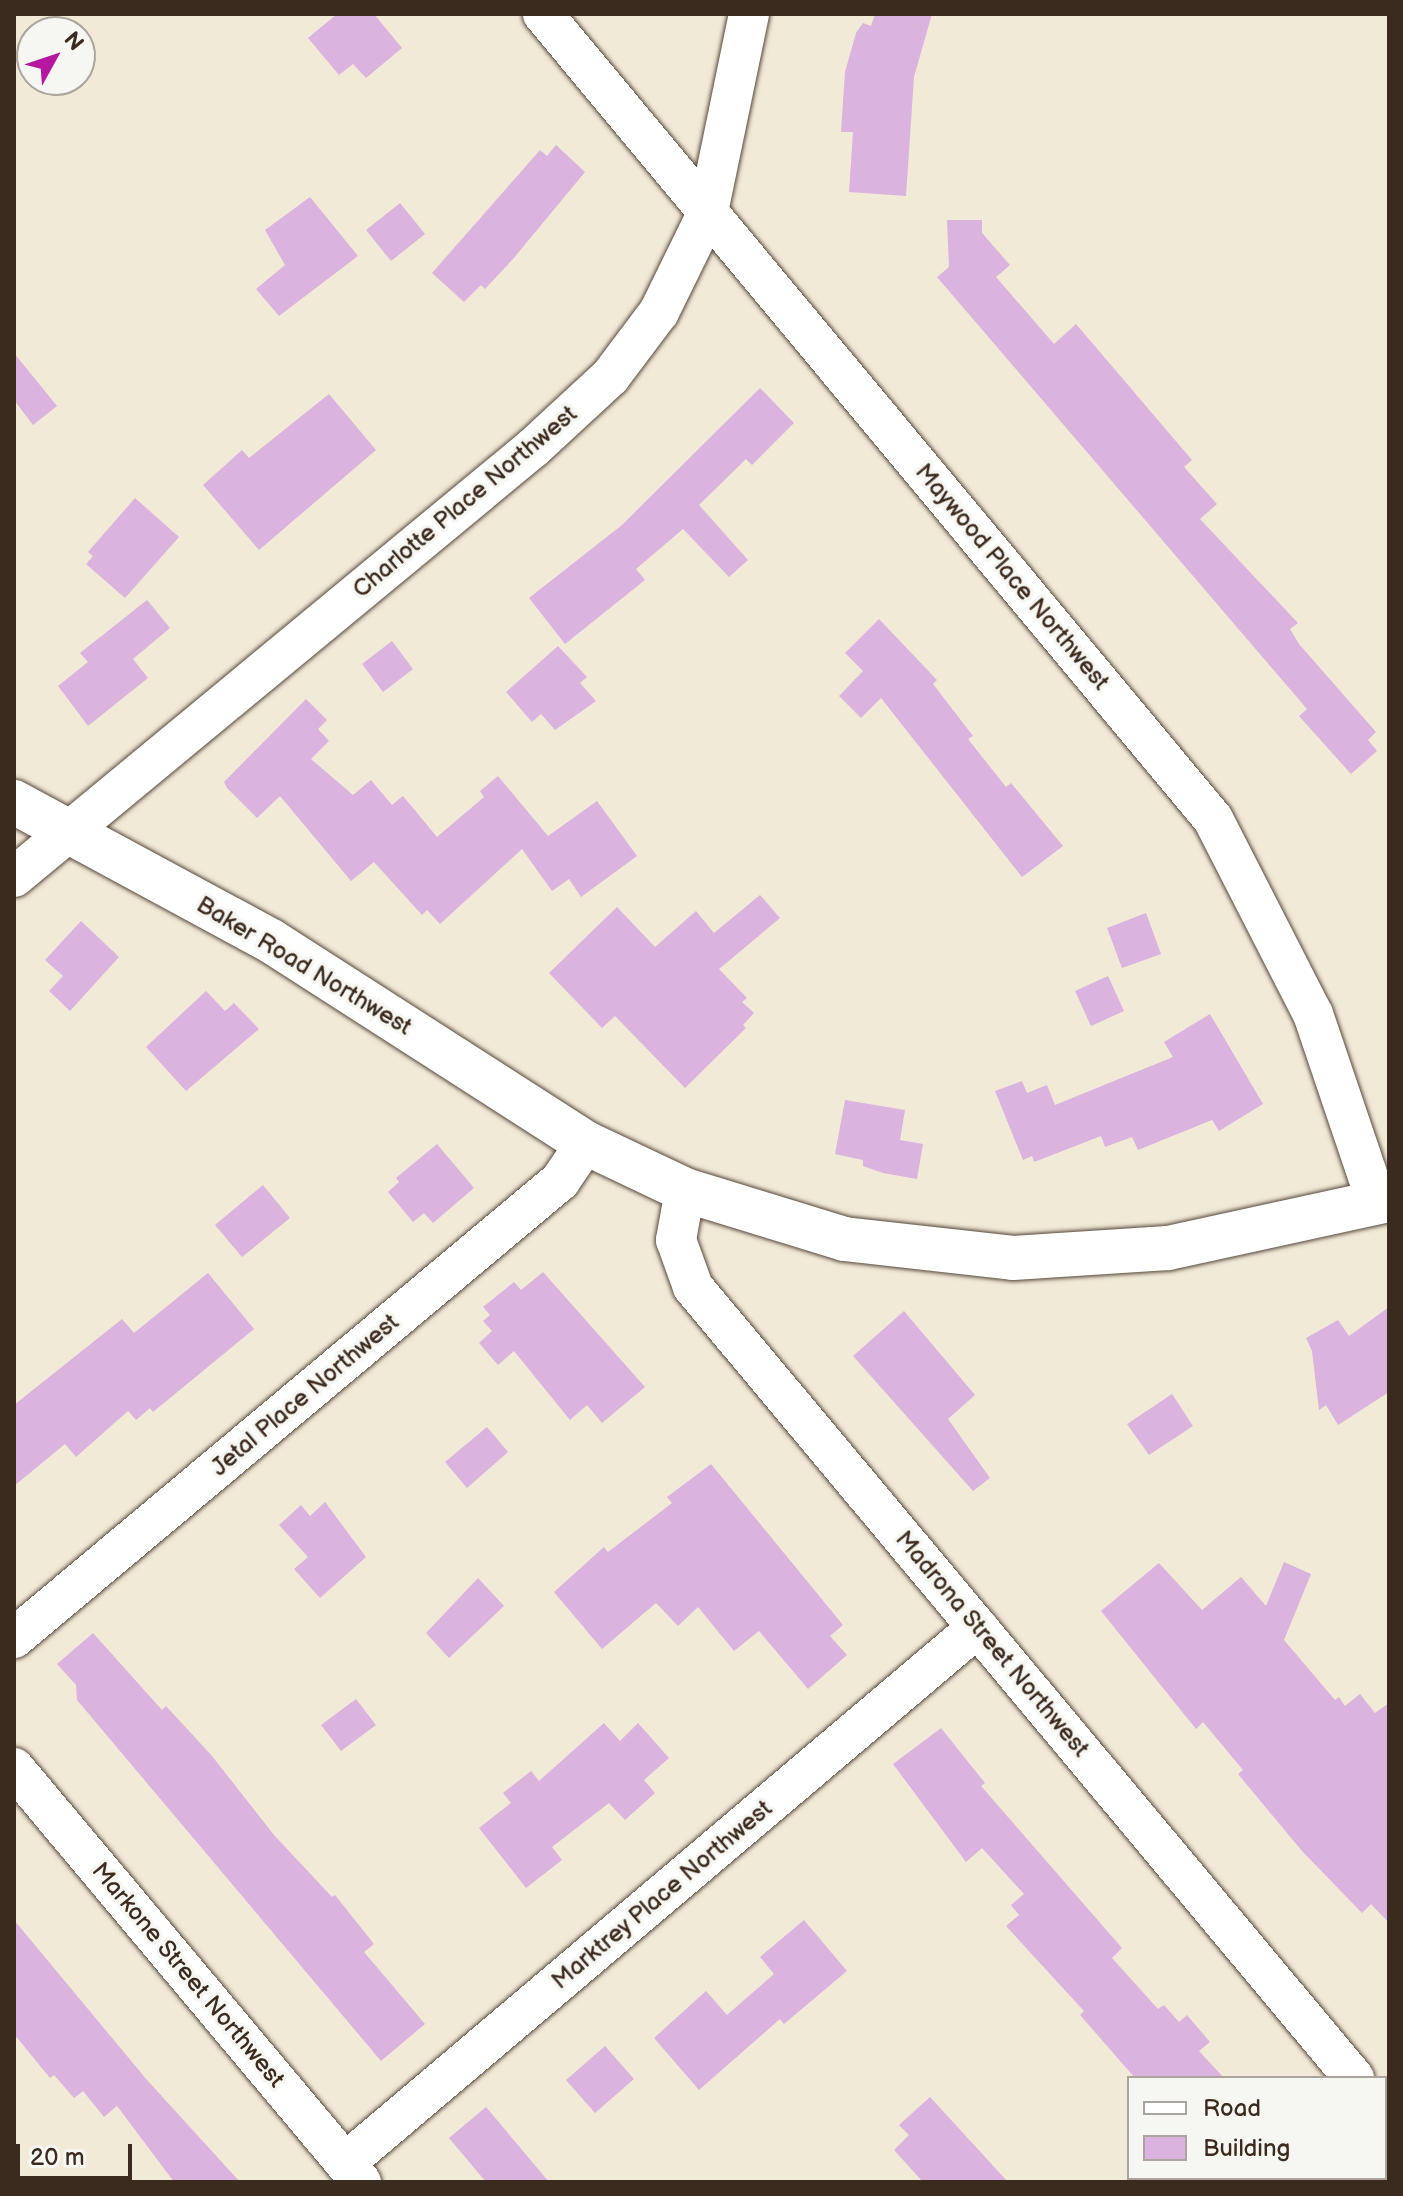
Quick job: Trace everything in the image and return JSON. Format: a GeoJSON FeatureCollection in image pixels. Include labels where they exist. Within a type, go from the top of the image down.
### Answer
{"type":"FeatureCollection","features":[{"type":"Feature","properties":{"kind":"street","name":"Maywood Place Northwest"},"geometry":{"type":"LineString","coordinates":[[543,14],[1213,819],[1313,1014],[1383,1202]]}},
{"type":"Feature","properties":{"kind":"street","name":"Charlotte Place Northwest"},"geometry":{"type":"LineString","coordinates":[[14,877],[533,448],[610,377],[659,312],[708,212],[749,14]]}},
{"type":"Feature","properties":{"kind":"street","name":"Baker Road Northwest"},"geometry":{"type":"LineString","coordinates":[[14,802],[71,830],[271,941],[586,1143],[685,1190],[844,1239],[1013,1258],[1168,1248],[1383,1202]]}},
{"type":"Feature","properties":{"kind":"street","name":"Jetal Place Northwest"},"geometry":{"type":"LineString","coordinates":[[14,1638],[560,1181],[586,1143]]}},
{"type":"Feature","properties":{"kind":"street","name":"Madrona Street Northwest"},"geometry":{"type":"LineString","coordinates":[[685,1190],[676,1240],[693,1287],[1352,2076]]}},
{"type":"Feature","properties":{"kind":"street","name":"Marktrey Place Northwest"},"geometry":{"type":"LineString","coordinates":[[353,2173],[978,1627]]}},
{"type":"Feature","properties":{"kind":"street","name":"Markone Street Northwest"},"geometry":{"type":"LineString","coordinates":[[14,1768],[353,2173]]}},
{"type":"Feature","properties":{"kind":"building"},"geometry":{"type":"Polygon","coordinates":[[[337,14],[374,14],[402,48],[366,78],[353,64],[339,75],[308,38],[337,14]]]}},
{"type":"Feature","properties":{"kind":"building"},"geometry":{"type":"Polygon","coordinates":[[[875,14],[932,14],[914,77],[906,196],[849,192],[853,132],[841,132],[845,72],[856,33],[863,23],[871,26],[875,14]]]}},
{"type":"Feature","properties":{"kind":"building"},"geometry":{"type":"Polygon","coordinates":[[[556,145],[585,172],[513,259],[485,289],[481,285],[464,302],[432,273],[540,150],[547,156],[556,145]]]}},
{"type":"Feature","properties":{"kind":"building"},"geometry":{"type":"Polygon","coordinates":[[[310,197],[358,256],[279,316],[256,289],[285,265],[265,230],[310,197]]]}},
{"type":"Feature","properties":{"kind":"building"},"geometry":{"type":"Polygon","coordinates":[[[400,203],[425,234],[391,261],[366,230],[400,203]]]}},
{"type":"Feature","properties":{"kind":"building"},"geometry":{"type":"Polygon","coordinates":[[[947,220],[982,220],[982,233],[1010,265],[996,277],[1054,344],[1076,324],[1192,460],[1184,467],[1217,504],[1200,519],[1298,623],[1290,629],[1299,644],[1376,732],[1368,740],[1377,751],[1351,774],[1299,716],[1307,709],[937,277],[949,267],[947,220]]]}},
{"type":"Feature","properties":{"kind":"building"},"geometry":{"type":"Polygon","coordinates":[[[14,353],[57,406],[33,425],[14,400],[14,353]]]}},
{"type":"Feature","properties":{"kind":"building"},"geometry":{"type":"Polygon","coordinates":[[[760,388],[794,423],[752,465],[746,459],[699,505],[748,560],[729,577],[683,529],[636,569],[645,580],[565,644],[529,598],[622,525],[760,388]]]}},
{"type":"Feature","properties":{"kind":"building"},"geometry":{"type":"Polygon","coordinates":[[[329,394],[376,450],[259,550],[203,485],[242,450],[249,458],[329,394]]]}},
{"type":"Feature","properties":{"kind":"building"},"geometry":{"type":"Polygon","coordinates":[[[135,498],[179,537],[125,598],[86,564],[93,556],[88,552],[135,498]]]}},
{"type":"Feature","properties":{"kind":"building"},"geometry":{"type":"Polygon","coordinates":[[[147,600],[170,628],[133,659],[148,678],[88,726],[58,686],[88,662],[80,653],[147,600]]]}},
{"type":"Feature","properties":{"kind":"building"},"geometry":{"type":"Polygon","coordinates":[[[879,619],[937,680],[933,684],[973,736],[968,739],[1006,787],[1011,783],[1063,846],[1022,877],[881,698],[861,718],[839,696],[863,671],[845,653],[879,619]]]}},
{"type":"Feature","properties":{"kind":"building"},"geometry":{"type":"Polygon","coordinates":[[[392,641],[413,669],[383,692],[362,664],[392,641]]]}},
{"type":"Feature","properties":{"kind":"building"},"geometry":{"type":"Polygon","coordinates":[[[558,646],[587,677],[580,683],[596,701],[555,730],[541,714],[532,722],[506,692],[558,646]]]}},
{"type":"Feature","properties":{"kind":"building"},"geometry":{"type":"Polygon","coordinates":[[[306,699],[327,720],[318,729],[329,741],[311,759],[353,795],[371,780],[392,805],[403,796],[437,837],[484,797],[480,791],[498,776],[548,836],[597,801],[637,856],[581,897],[569,879],[552,891],[522,849],[440,924],[427,910],[422,915],[374,862],[351,881],[280,796],[257,818],[227,788],[224,782],[306,699]]]}},
{"type":"Feature","properties":{"kind":"building"},"geometry":{"type":"Polygon","coordinates":[[[760,895],[780,918],[719,969],[747,998],[742,1002],[754,1013],[743,1025],[746,1028],[685,1088],[615,1016],[602,1028],[549,973],[617,907],[655,947],[696,911],[714,933],[760,895]]]}},
{"type":"Feature","properties":{"kind":"building"},"geometry":{"type":"Polygon","coordinates":[[[1146,913],[1161,954],[1122,968],[1107,928],[1146,913]]]}},
{"type":"Feature","properties":{"kind":"building"},"geometry":{"type":"Polygon","coordinates":[[[81,921],[119,957],[70,1011],[49,991],[63,976],[45,960],[81,921]]]}},
{"type":"Feature","properties":{"kind":"building"},"geometry":{"type":"Polygon","coordinates":[[[1108,976],[1124,1011],[1091,1026],[1075,991],[1108,976]]]}},
{"type":"Feature","properties":{"kind":"building"},"geometry":{"type":"Polygon","coordinates":[[[206,991],[225,1011],[234,1003],[259,1029],[186,1091],[146,1047],[206,991]]]}},
{"type":"Feature","properties":{"kind":"building"},"geometry":{"type":"Polygon","coordinates":[[[1210,1014],[1263,1104],[1219,1131],[1212,1120],[1138,1150],[1132,1137],[1105,1147],[1101,1136],[1034,1162],[1032,1156],[1023,1160],[995,1091],[1022,1081],[1027,1093],[1047,1085],[1055,1105],[1173,1057],[1164,1042],[1210,1014]]]}},
{"type":"Feature","properties":{"kind":"building"},"geometry":{"type":"Polygon","coordinates":[[[845,1100],[905,1110],[900,1140],[923,1144],[917,1179],[883,1173],[863,1166],[863,1160],[835,1154],[845,1100]]]}},
{"type":"Feature","properties":{"kind":"building"},"geometry":{"type":"Polygon","coordinates":[[[437,1144],[474,1188],[433,1223],[424,1213],[413,1222],[388,1192],[399,1182],[396,1178],[437,1144]]]}},
{"type":"Feature","properties":{"kind":"building"},"geometry":{"type":"Polygon","coordinates":[[[263,1185],[290,1218],[242,1257],[215,1225],[263,1185]]]}},
{"type":"Feature","properties":{"kind":"building"},"geometry":{"type":"Polygon","coordinates":[[[543,1272],[645,1387],[602,1423],[587,1405],[570,1420],[514,1351],[498,1365],[479,1343],[492,1331],[483,1321],[490,1315],[483,1307],[514,1282],[521,1290],[543,1272]]]}},
{"type":"Feature","properties":{"kind":"building"},"geometry":{"type":"Polygon","coordinates":[[[208,1273],[254,1329],[153,1412],[150,1408],[136,1420],[128,1411],[76,1457],[65,1444],[14,1486],[14,1405],[122,1319],[134,1333],[208,1273]]]}},
{"type":"Feature","properties":{"kind":"building"},"geometry":{"type":"Polygon","coordinates":[[[1389,1307],[1389,1392],[1338,1425],[1326,1405],[1319,1410],[1312,1351],[1306,1338],[1338,1320],[1349,1336],[1389,1307]]]}},
{"type":"Feature","properties":{"kind":"building"},"geometry":{"type":"Polygon","coordinates":[[[904,1311],[975,1395],[948,1419],[990,1478],[973,1491],[853,1356],[904,1311]]]}},
{"type":"Feature","properties":{"kind":"building"},"geometry":{"type":"Polygon","coordinates":[[[1172,1394],[1193,1426],[1149,1455],[1127,1424],[1172,1394]]]}},
{"type":"Feature","properties":{"kind":"building"},"geometry":{"type":"Polygon","coordinates":[[[487,1427],[508,1452],[467,1488],[445,1462],[487,1427]]]}},
{"type":"Feature","properties":{"kind":"building"},"geometry":{"type":"Polygon","coordinates":[[[711,1464],[843,1625],[830,1636],[847,1655],[808,1689],[759,1631],[734,1651],[698,1607],[678,1626],[656,1603],[602,1649],[554,1592],[604,1547],[608,1552],[672,1503],[667,1497],[711,1464]]]}},
{"type":"Feature","properties":{"kind":"building"},"geometry":{"type":"Polygon","coordinates":[[[325,1502],[366,1557],[320,1598],[294,1569],[308,1557],[279,1525],[301,1505],[310,1516],[325,1502]]]}},
{"type":"Feature","properties":{"kind":"building"},"geometry":{"type":"Polygon","coordinates":[[[1284,1562],[1311,1574],[1284,1640],[1335,1700],[1339,1697],[1345,1706],[1360,1694],[1375,1713],[1389,1703],[1389,1923],[1371,1904],[1362,1913],[1302,1851],[1238,1774],[1243,1770],[1203,1722],[1196,1729],[1101,1611],[1159,1563],[1202,1610],[1241,1577],[1266,1606],[1284,1562]]]}},
{"type":"Feature","properties":{"kind":"building"},"geometry":{"type":"Polygon","coordinates":[[[478,1578],[504,1606],[449,1658],[426,1633],[478,1578]]]}},
{"type":"Feature","properties":{"kind":"building"},"geometry":{"type":"Polygon","coordinates":[[[93,1633],[162,1710],[166,1706],[212,1756],[274,1835],[332,1897],[335,1895],[374,1944],[364,1952],[425,2024],[381,2061],[77,1700],[76,1685],[57,1664],[93,1633]]]}},
{"type":"Feature","properties":{"kind":"building"},"geometry":{"type":"Polygon","coordinates":[[[356,1699],[376,1725],[341,1751],[321,1725],[356,1699]]]}},
{"type":"Feature","properties":{"kind":"building"},"geometry":{"type":"Polygon","coordinates":[[[604,1723],[620,1741],[638,1723],[669,1758],[644,1780],[655,1793],[625,1820],[609,1803],[552,1847],[562,1860],[526,1888],[479,1828],[511,1803],[503,1793],[531,1771],[539,1781],[604,1723]]]}},
{"type":"Feature","properties":{"kind":"building"},"geometry":{"type":"Polygon","coordinates":[[[941,1728],[985,1783],[981,1786],[1122,1948],[1112,1958],[1158,2009],[1164,2005],[1179,2022],[1187,2015],[1210,2042],[1199,2051],[1222,2076],[1133,2076],[1080,2015],[1084,2011],[1006,1926],[1019,1915],[1011,1905],[1024,1894],[982,1848],[966,1862],[893,1764],[941,1728]]]}},
{"type":"Feature","properties":{"kind":"building"},"geometry":{"type":"Polygon","coordinates":[[[14,1920],[147,2080],[240,2182],[174,2182],[117,2106],[104,2117],[83,2091],[74,2098],[54,2075],[50,2078],[14,2034],[14,1920]]]}},
{"type":"Feature","properties":{"kind":"building"},"geometry":{"type":"Polygon","coordinates":[[[804,1920],[847,1971],[784,2024],[780,2019],[699,2090],[654,2038],[706,1991],[727,2015],[774,1974],[760,1957],[804,1920]]]}},
{"type":"Feature","properties":{"kind":"building"},"geometry":{"type":"Polygon","coordinates":[[[605,2046],[634,2079],[595,2113],[566,2080],[605,2046]]]}},
{"type":"Feature","properties":{"kind":"building"},"geometry":{"type":"Polygon","coordinates":[[[930,2097],[1008,2182],[923,2182],[894,2150],[909,2135],[899,2125],[930,2097]]]}},
{"type":"Feature","properties":{"kind":"building"},"geometry":{"type":"Polygon","coordinates":[[[486,2107],[549,2182],[486,2182],[449,2138],[486,2107]]]}}]}
